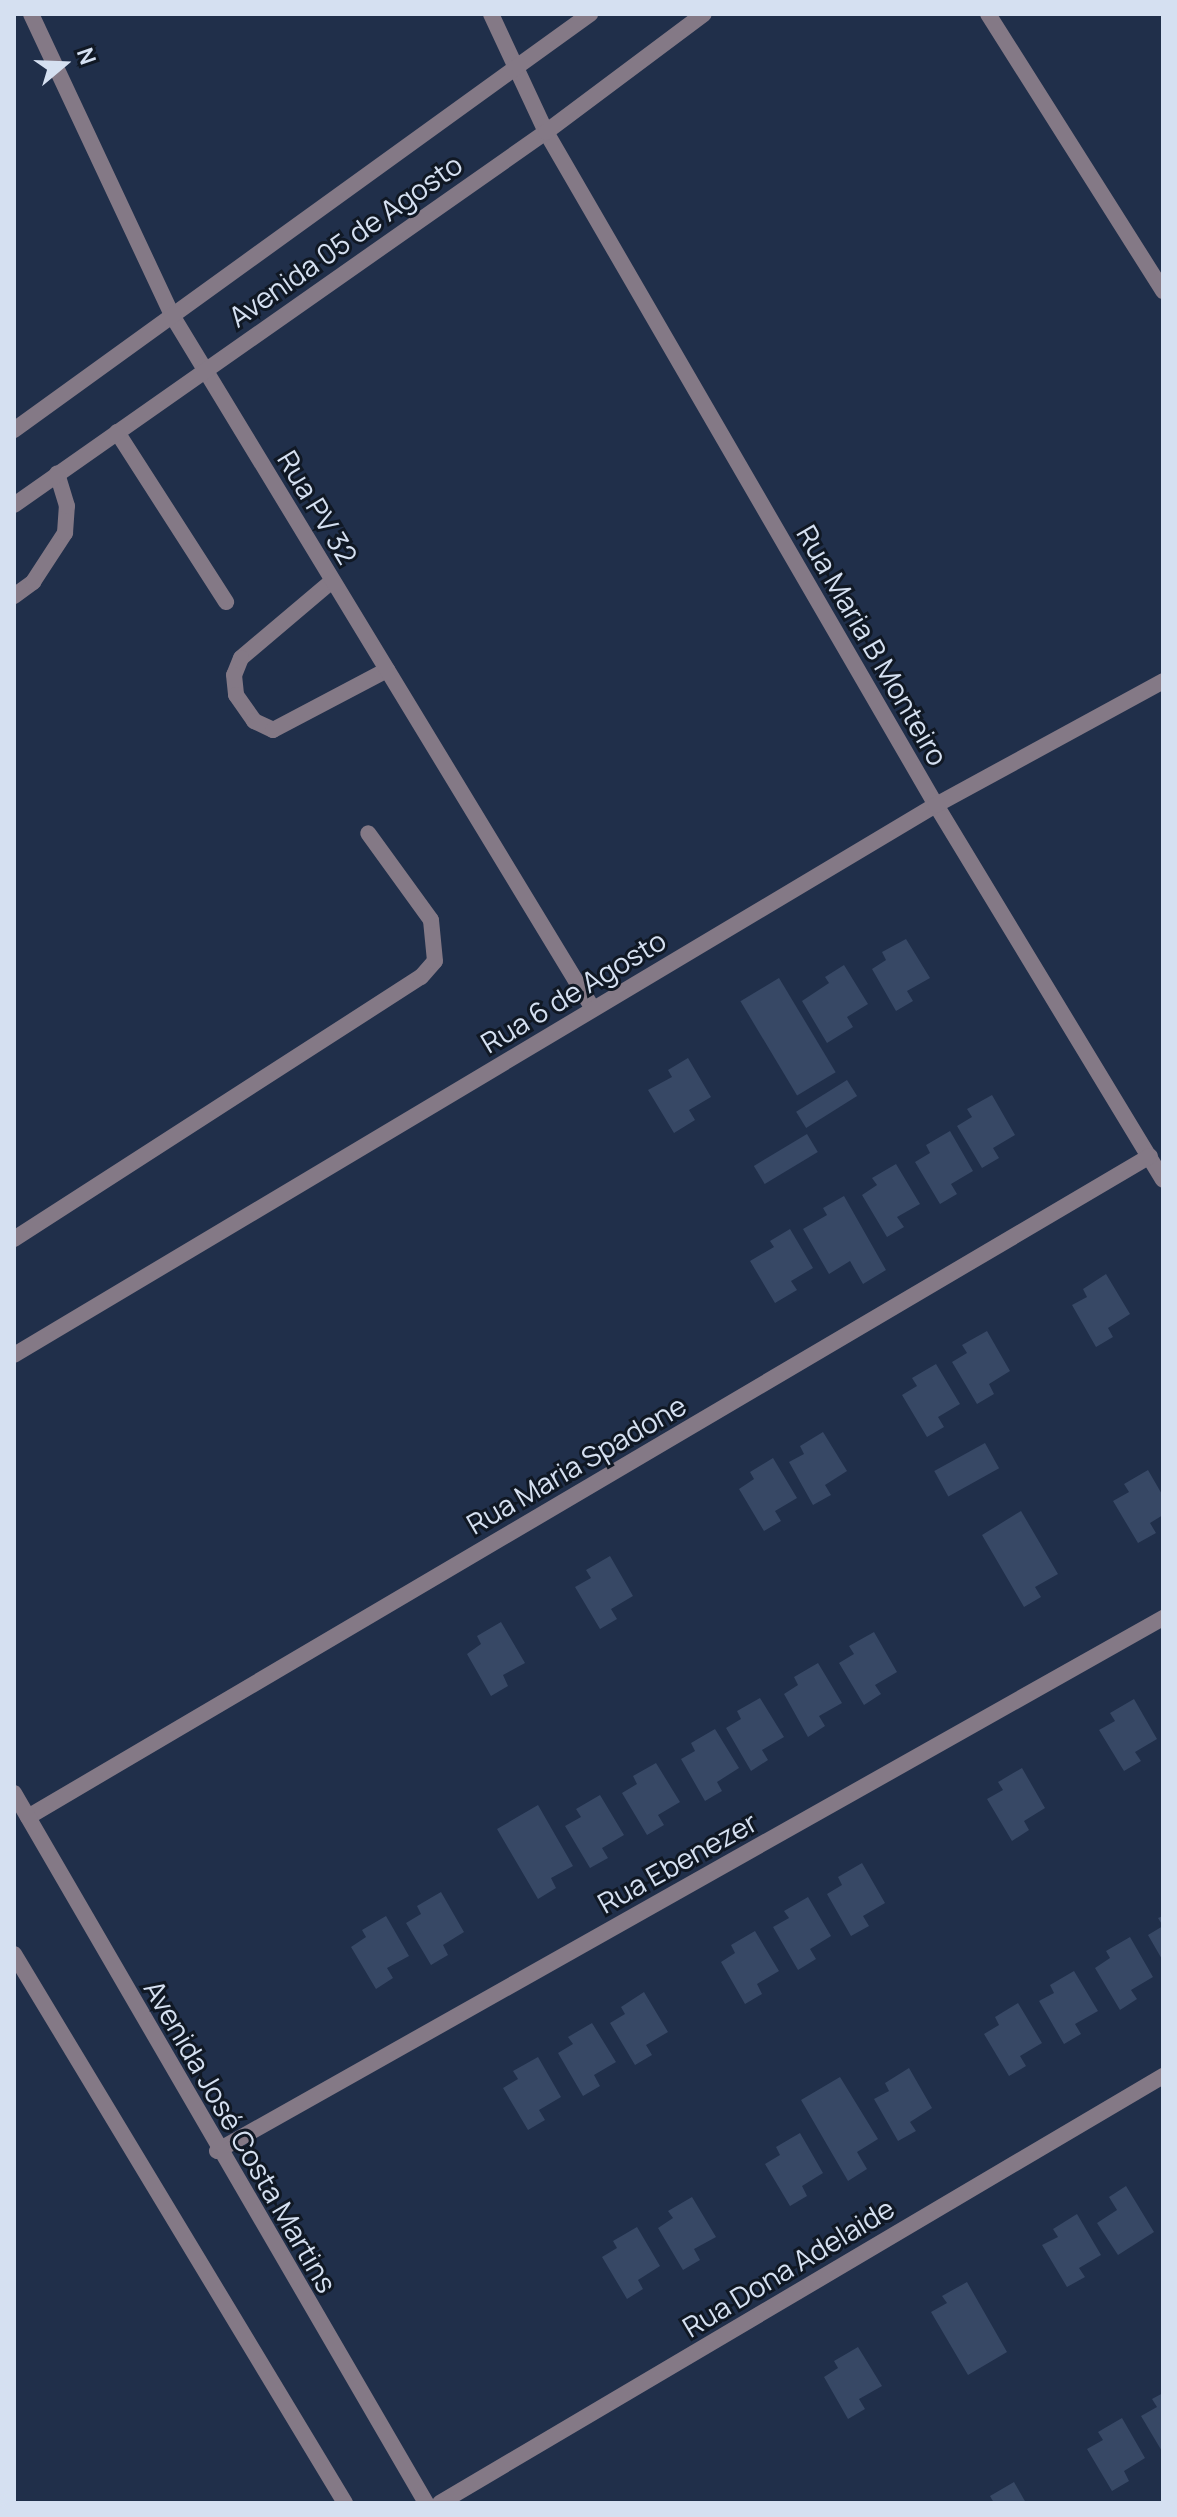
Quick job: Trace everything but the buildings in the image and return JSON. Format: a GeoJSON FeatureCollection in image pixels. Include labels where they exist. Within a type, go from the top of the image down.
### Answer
{"type":"FeatureCollection","features":[{"type":"Feature","properties":{"kind":"street","name":"Rua PV 32"},"geometry":{"type":"LineString","coordinates":[[31,14],[173,317],[593,1009]]}},
{"type":"Feature","properties":{"kind":"street","name":"Rua Maria B Monteiro"},"geometry":{"type":"LineString","coordinates":[[491,14],[546,132],[936,805],[1163,1180]]}},
{"type":"Feature","properties":{"kind":"street","name":"Avenida 05 de Agosto"},"geometry":{"type":"LineString","coordinates":[[14,430],[590,14]]}},
{"type":"Feature","properties":{"kind":"street","name":"Avenida 05 de Agosto"},"geometry":{"type":"LineString","coordinates":[[14,505],[546,132],[704,14]]}},
{"type":"Feature","properties":{"kind":"street"},"geometry":{"type":"LineString","coordinates":[[988,14],[1163,291]]}},
{"type":"Feature","properties":{"kind":"street"},"geometry":{"type":"LineString","coordinates":[[117,432],[226,602]]}},
{"type":"Feature","properties":{"kind":"street"},"geometry":{"type":"LineString","coordinates":[[14,596],[33,582],[65,533],[67,506],[57,474]]}},
{"type":"Feature","properties":{"kind":"street"},"geometry":{"type":"LineString","coordinates":[[332,581],[241,658],[234,675],[236,695],[254,721],[273,730],[387,670]]}},
{"type":"Feature","properties":{"kind":"street","name":"Rua 6 de Agosto"},"geometry":{"type":"LineString","coordinates":[[14,1355],[936,805],[1163,681]]}},
{"type":"Feature","properties":{"kind":"street"},"geometry":{"type":"LineString","coordinates":[[14,1239],[421,977],[435,961],[431,920],[368,833]]}},
{"type":"Feature","properties":{"kind":"street","name":"Rua Maria Spadone"},"geometry":{"type":"LineString","coordinates":[[28,1817],[1150,1156]]}},
{"type":"Feature","properties":{"kind":"street","name":"Rua Ebenezer"},"geometry":{"type":"LineString","coordinates":[[217,2151],[1163,1618]]}},
{"type":"Feature","properties":{"kind":"street","name":"Avenida José Costa Martins"},"geometry":{"type":"LineString","coordinates":[[14,1793],[217,2151],[426,2503]]}},
{"type":"Feature","properties":{"kind":"street"},"geometry":{"type":"LineString","coordinates":[[14,1954],[345,2503]]}},
{"type":"Feature","properties":{"kind":"street","name":"Rua Dona Adelaide"},"geometry":{"type":"LineString","coordinates":[[440,2503],[1163,2076]]}}]}
